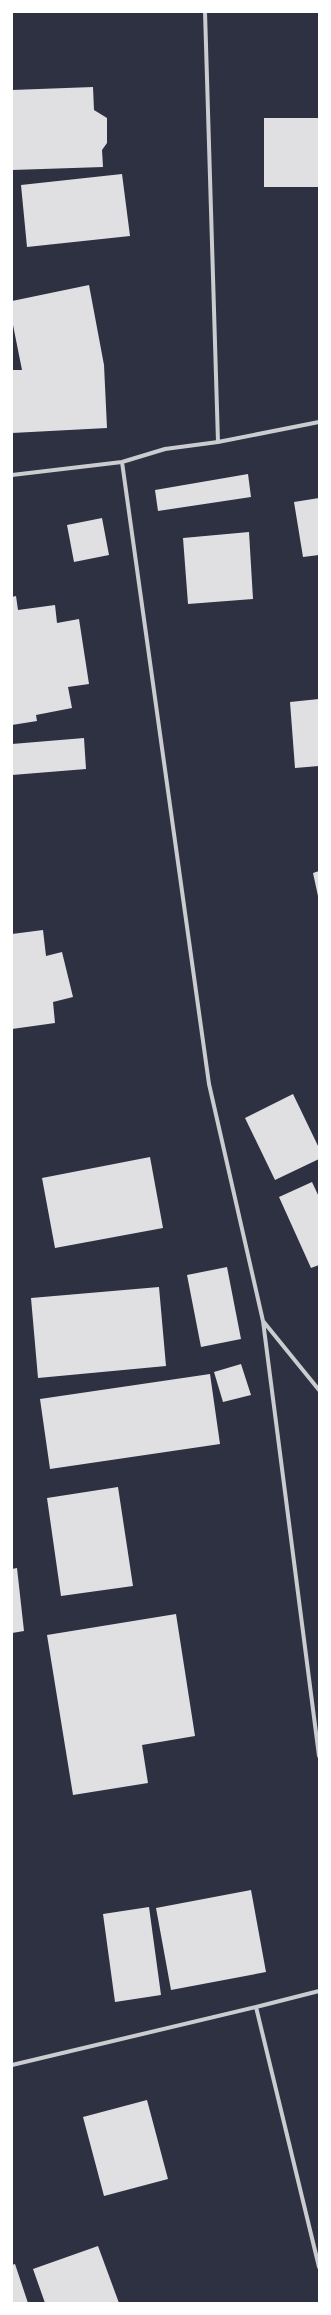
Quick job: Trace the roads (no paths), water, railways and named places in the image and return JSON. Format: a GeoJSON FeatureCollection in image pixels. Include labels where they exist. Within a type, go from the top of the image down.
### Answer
{"type":"FeatureCollection","features":[{"type":"Feature","properties":{"kind":"street"},"geometry":{"type":"LineString","coordinates":[[205,12],[218,442]]}},
{"type":"Feature","properties":{"kind":"street"},"geometry":{"type":"LineString","coordinates":[[12,475],[122,462],[165,449],[218,442],[319,422]]}},
{"type":"Feature","properties":{"kind":"street"},"geometry":{"type":"LineString","coordinates":[[122,462],[209,1084],[263,1321],[319,1756]]}},
{"type":"Feature","properties":{"kind":"street"},"geometry":{"type":"LineString","coordinates":[[263,1321],[319,1390]]}},
{"type":"Feature","properties":{"kind":"street"},"geometry":{"type":"LineString","coordinates":[[12,2065],[319,1991]]}},
{"type":"Feature","properties":{"kind":"street"},"geometry":{"type":"LineString","coordinates":[[256,2007],[319,2267]]}}]}
